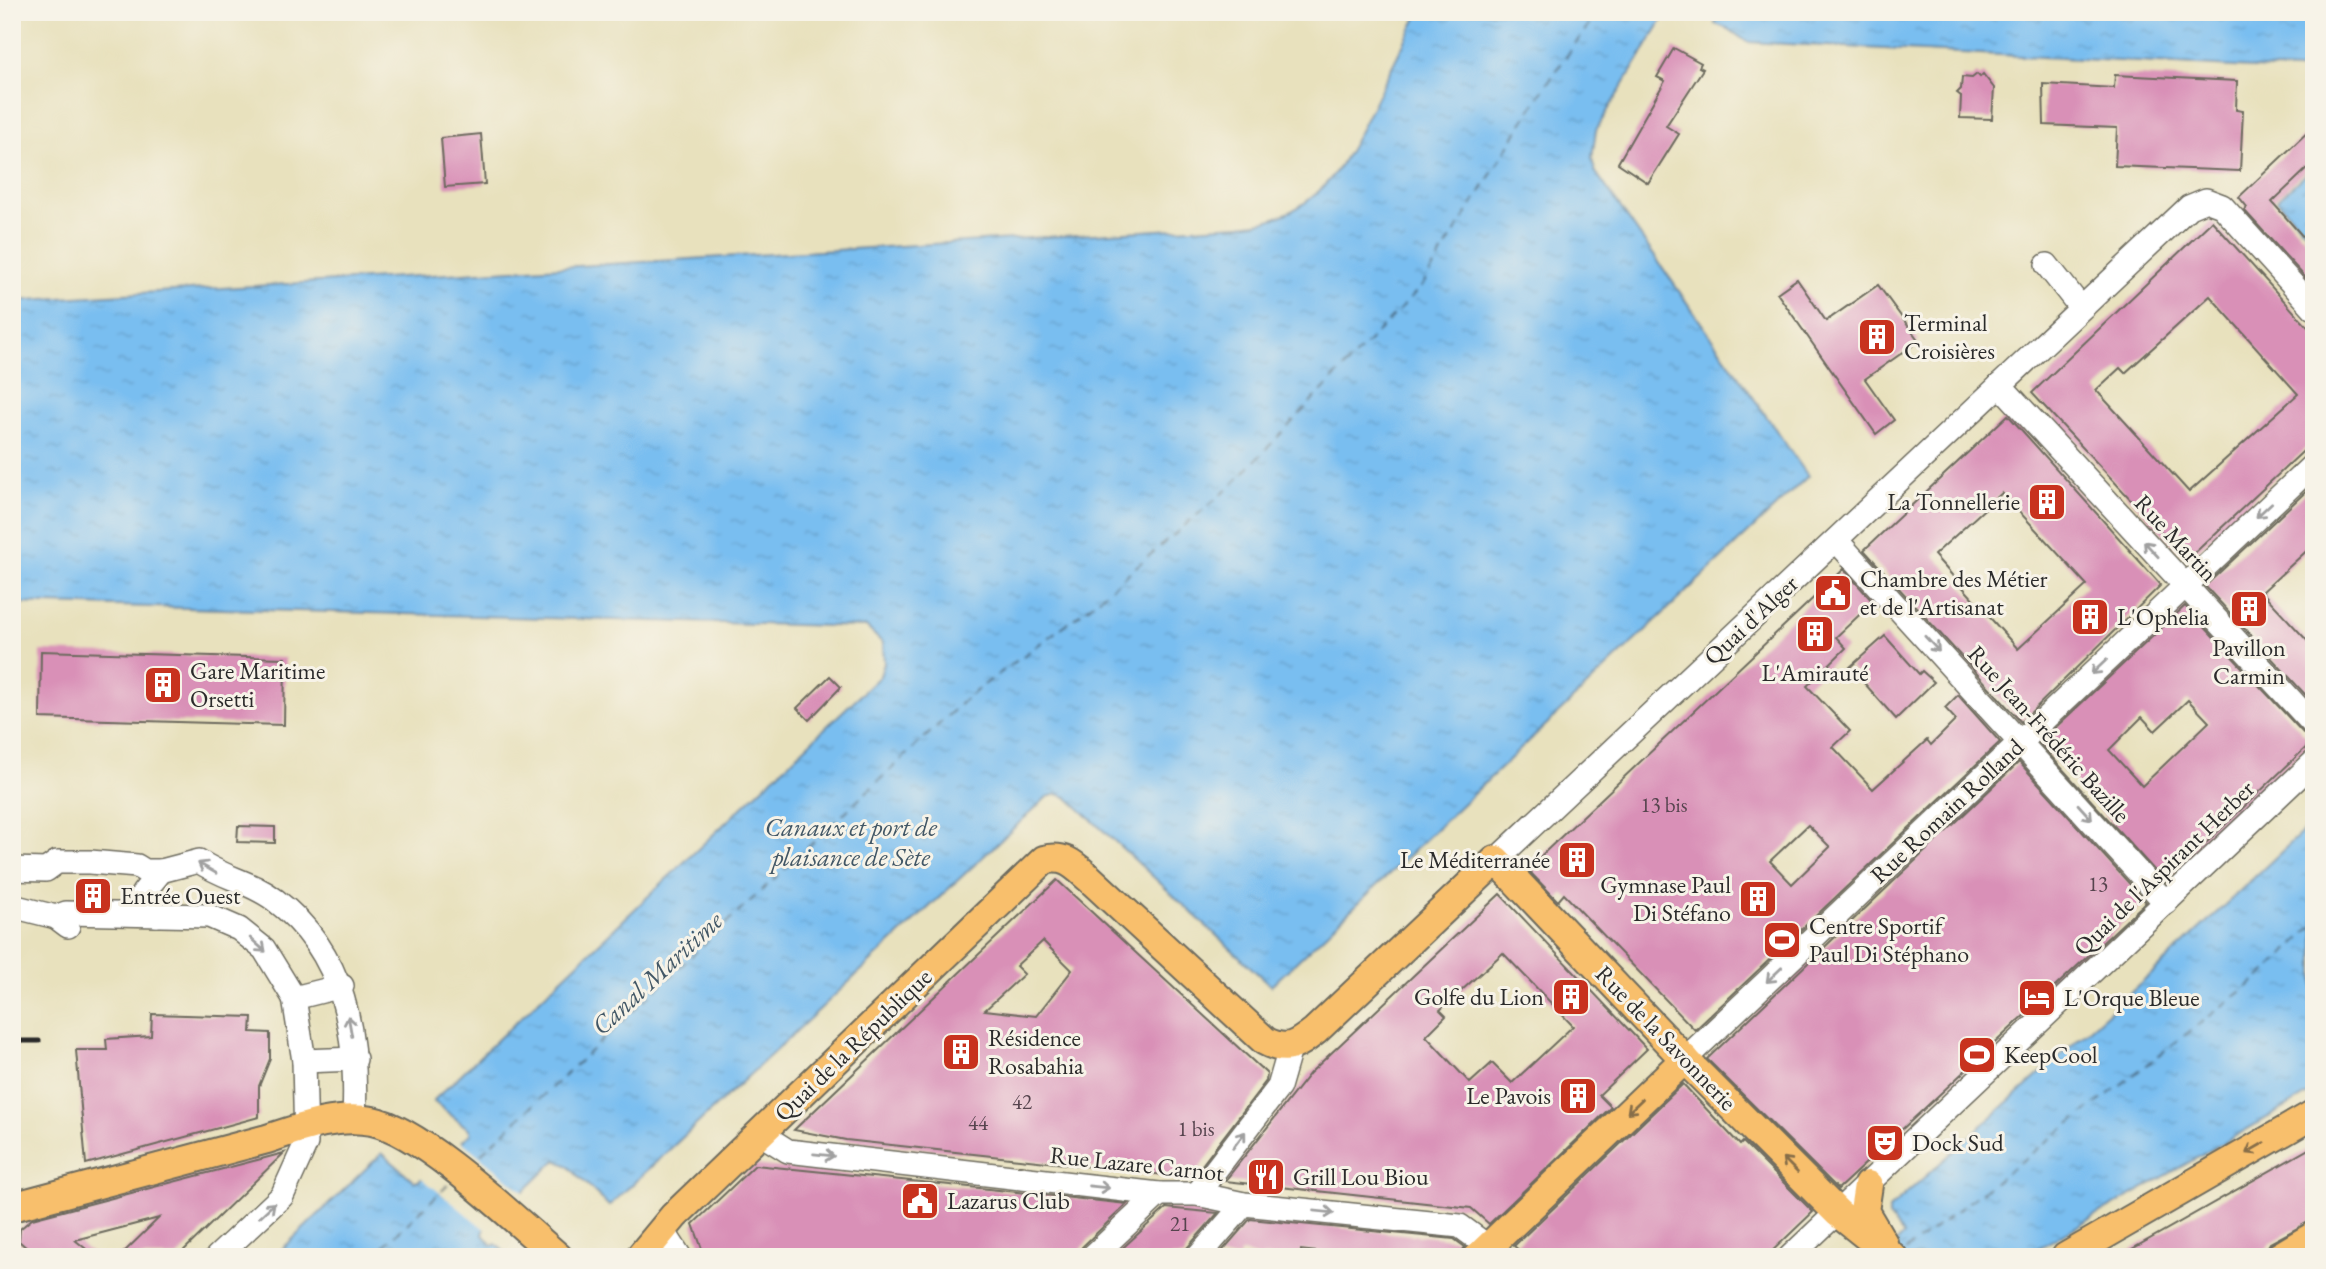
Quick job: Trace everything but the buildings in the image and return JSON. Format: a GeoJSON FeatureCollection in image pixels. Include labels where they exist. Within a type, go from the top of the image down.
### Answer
{"type":"FeatureCollection","features":[{"type":"Feature","properties":{"kind":"main road","name":"Quai de la République"},"geometry":{"type":"LineString","coordinates":[[640,1257],[662,1229],[1044,860],[1056,856],[1070,861],[1265,1041],[1277,1048],[1290,1049]]}},
{"type":"Feature","properties":{"kind":"main road","name":"Quai d'Alger"},"geometry":{"type":"LineString","coordinates":[[1290,1049],[1315,1031],[1496,860]]}},
{"type":"Feature","properties":{"kind":"main road","name":"Rue de la Savonnerie"},"geometry":{"type":"LineString","coordinates":[[1496,860],[1685,1059],[1838,1213],[1890,1254]]}},
{"type":"Feature","properties":{"kind":"main road","name":"Rue Romain Rolland"},"geometry":{"type":"LineString","coordinates":[[1490,1253],[1685,1059]]}},
{"type":"Feature","properties":{"kind":"main road"},"geometry":{"type":"LineString","coordinates":[[2066,1257],[2314,1114]]}},
{"type":"Feature","properties":{"kind":"main road"},"geometry":{"type":"LineString","coordinates":[[12,1207],[267,1139],[307,1125],[354,1119],[390,1126],[435,1154],[558,1256]]}},
{"type":"Feature","properties":{"kind":"main road"},"geometry":{"type":"LineString","coordinates":[[1868,1185],[1864,1211],[1890,1254]]}},
{"type":"Feature","properties":{"kind":"main road"},"geometry":{"type":"LineString","coordinates":[[2279,1257],[2314,1236]]}},
{"type":"Feature","properties":{"kind":"street","name":"Quai d'Alger"},"geometry":{"type":"LineString","coordinates":[[1496,860],[2189,207],[2206,200],[2216,202],[2314,309]]}},
{"type":"Feature","properties":{"kind":"street"},"geometry":{"type":"LineString","coordinates":[[2047,265],[2081,308]]}},
{"type":"Feature","properties":{"kind":"street","name":"Rue Martin"},"geometry":{"type":"LineString","coordinates":[[2000,385],[2314,725]]}},
{"type":"Feature","properties":{"kind":"street","name":"Rue Romain Rolland"},"geometry":{"type":"LineString","coordinates":[[1685,1059],[2314,464]]}},
{"type":"Feature","properties":{"kind":"street","name":"Rue Jean-Frédéric Bazille"},"geometry":{"type":"LineString","coordinates":[[1836,540],[2166,903]]}},
{"type":"Feature","properties":{"kind":"street","name":"Quai de l'Aspirant Herber"},"geometry":{"type":"LineString","coordinates":[[1790,1257],[2314,762]]}},
{"type":"Feature","properties":{"kind":"street"},"geometry":{"type":"LineString","coordinates":[[12,869],[46,870],[57,862],[90,862],[137,866],[153,871],[199,861],[215,873],[236,878],[275,899],[310,935],[333,967],[341,986],[355,1059],[354,1119]]}},
{"type":"Feature","properties":{"kind":"street"},"geometry":{"type":"LineString","coordinates":[[153,871],[143,893],[153,916]]}},
{"type":"Feature","properties":{"kind":"street"},"geometry":{"type":"LineString","coordinates":[[12,906],[57,917],[68,926],[135,930],[153,916],[209,916],[239,929],[264,949],[294,998],[304,1060],[306,1143],[282,1196],[217,1257]]}},
{"type":"Feature","properties":{"kind":"street"},"geometry":{"type":"LineString","coordinates":[[294,998],[341,986]]}},
{"type":"Feature","properties":{"kind":"street"},"geometry":{"type":"LineString","coordinates":[[1197,1194],[1279,1087],[1290,1049]]}},
{"type":"Feature","properties":{"kind":"street"},"geometry":{"type":"LineString","coordinates":[[304,1060],[355,1059]]}},
{"type":"Feature","properties":{"kind":"street","name":"Rue Lazare Carnot"},"geometry":{"type":"LineString","coordinates":[[761,1133],[788,1151],[1159,1194],[1197,1194],[1244,1204],[1460,1226],[1490,1253]]}},
{"type":"Feature","properties":{"kind":"street"},"geometry":{"type":"LineString","coordinates":[[1092,1257],[1159,1194]]}},
{"type":"Feature","properties":{"kind":"street"},"geometry":{"type":"LineString","coordinates":[[1198,1257],[1244,1204]]}},
{"type":"Feature","properties":{"kind":"street"},"geometry":{"type":"LineString","coordinates":[[662,1229],[680,1257]]}},
{"type":"Feature","properties":{"kind":"water"},"geometry":{"type":"Polygon","coordinates":[[[1420,12],[1667,12],[1596,130],[1592,158],[1595,171],[1808,476],[1271,986],[1067,797],[1057,794],[1047,797],[609,1206],[567,1165],[556,1160],[484,1230],[483,1235],[493,1246],[496,1244],[510,1257],[274,1257],[382,1153],[414,1181],[419,1181],[470,1134],[470,1130],[433,1101],[880,676],[884,663],[883,643],[866,627],[12,603],[12,301],[1240,225],[1267,221],[1309,200],[1339,168],[1420,12]]]}},
{"type":"Feature","properties":{"kind":"water"},"geometry":{"type":"Polygon","coordinates":[[[1717,12],[2314,12],[2314,71],[1747,42],[1729,29],[1715,24],[1717,12]]]}},
{"type":"Feature","properties":{"kind":"water"},"geometry":{"type":"Polygon","coordinates":[[[2314,166],[2314,241],[2277,200],[2314,166]]]}},
{"type":"Feature","properties":{"kind":"water"},"geometry":{"type":"Polygon","coordinates":[[[2314,821],[2314,1091],[2023,1257],[1882,1257],[1904,1235],[1889,1217],[1889,1209],[2156,970],[2314,821]]]}},
{"type":"Feature","properties":{"kind":"pier"},"geometry":{"type":"Polygon","coordinates":[[[459,1139],[525,1193],[487,1231],[419,1176],[459,1139]]]}},
{"type":"Feature","properties":{"kind":"ferry route"},"geometry":{"type":"LineString","coordinates":[[469,1165],[969,696],[1084,611],[1230,487],[1422,286],[1546,85],[1598,12]]}},
{"type":"Feature","properties":{"kind":"ferry route"},"geometry":{"type":"LineString","coordinates":[[1905,1251],[2263,975],[2314,925]]}},
{"type":"Feature","properties":{"kind":"ferry route"},"geometry":{"type":"LineString","coordinates":[[372,1257],[450,1183]]}},
{"type":"Feature","properties":{"kind":"railway"},"geometry":{"type":"LineString","coordinates":[[12,1041],[39,1041]]}},
{"type":"Feature","properties":{"kind":"place","name":"Terminal Croisières"},"geometry":{"type":"Point","coordinates":[1877,337]}},
{"type":"Feature","properties":{"kind":"place","name":"La Tonnellerie"},"geometry":{"type":"Point","coordinates":[2047,502]}},
{"type":"Feature","properties":{"kind":"place","name":"Chambre des Métier et de l'Artisanat"},"geometry":{"type":"Point","coordinates":[1833,593]}},
{"type":"Feature","properties":{"kind":"place","name":"Pavillon Carmin"},"geometry":{"type":"Point","coordinates":[2249,609]}},
{"type":"Feature","properties":{"kind":"place","name":"L'Ophelia"},"geometry":{"type":"Point","coordinates":[2090,617]}},
{"type":"Feature","properties":{"kind":"place","name":"L'Amirauté"},"geometry":{"type":"Point","coordinates":[1815,634]}},
{"type":"Feature","properties":{"kind":"place","name":"Gare Maritime Orsetti"},"geometry":{"type":"Point","coordinates":[163,685]}},
{"type":"Feature","properties":{"kind":"place","name":"Le Méditerranée"},"geometry":{"type":"Point","coordinates":[1577,860]}},
{"type":"Feature","properties":{"kind":"place","name":"Entrée Ouest"},"geometry":{"type":"Point","coordinates":[93,896]}},
{"type":"Feature","properties":{"kind":"place","name":"Gymnase Paul Di Stéfano"},"geometry":{"type":"Point","coordinates":[1758,899]}},
{"type":"Feature","properties":{"kind":"place","name":"Centre Sportif Paul Di Stéphano"},"geometry":{"type":"Point","coordinates":[1782,940]}},
{"type":"Feature","properties":{"kind":"place","name":"Golfe du Lion"},"geometry":{"type":"Point","coordinates":[1571,997]}},
{"type":"Feature","properties":{"kind":"place","name":"L'Orque Bleue"},"geometry":{"type":"Point","coordinates":[2037,998]}},
{"type":"Feature","properties":{"kind":"place","name":"Résidence Rosabahia"},"geometry":{"type":"Point","coordinates":[961,1052]}},
{"type":"Feature","properties":{"kind":"place","name":"KeepCool"},"geometry":{"type":"Point","coordinates":[1977,1055]}},
{"type":"Feature","properties":{"kind":"place","name":"Le Pavois"},"geometry":{"type":"Point","coordinates":[1578,1096]}},
{"type":"Feature","properties":{"kind":"place","name":"Dock Sud"},"geometry":{"type":"Point","coordinates":[1885,1143]}},
{"type":"Feature","properties":{"kind":"place","name":"Grill Lou Biou"},"geometry":{"type":"Point","coordinates":[1266,1177]}},
{"type":"Feature","properties":{"kind":"place","name":"Lazarus Club"},"geometry":{"type":"Point","coordinates":[920,1201]}},
{"type":"Feature","properties":{"kind":"water label","name":"Canaux et port de plaisance de Sète"},"geometry":{"type":"Point","coordinates":[851,842]}},
{"type":"Feature","properties":{"kind":"water label","name":"Canal Maritime"},"geometry":{"type":"Point","coordinates":[657,973]}}]}
